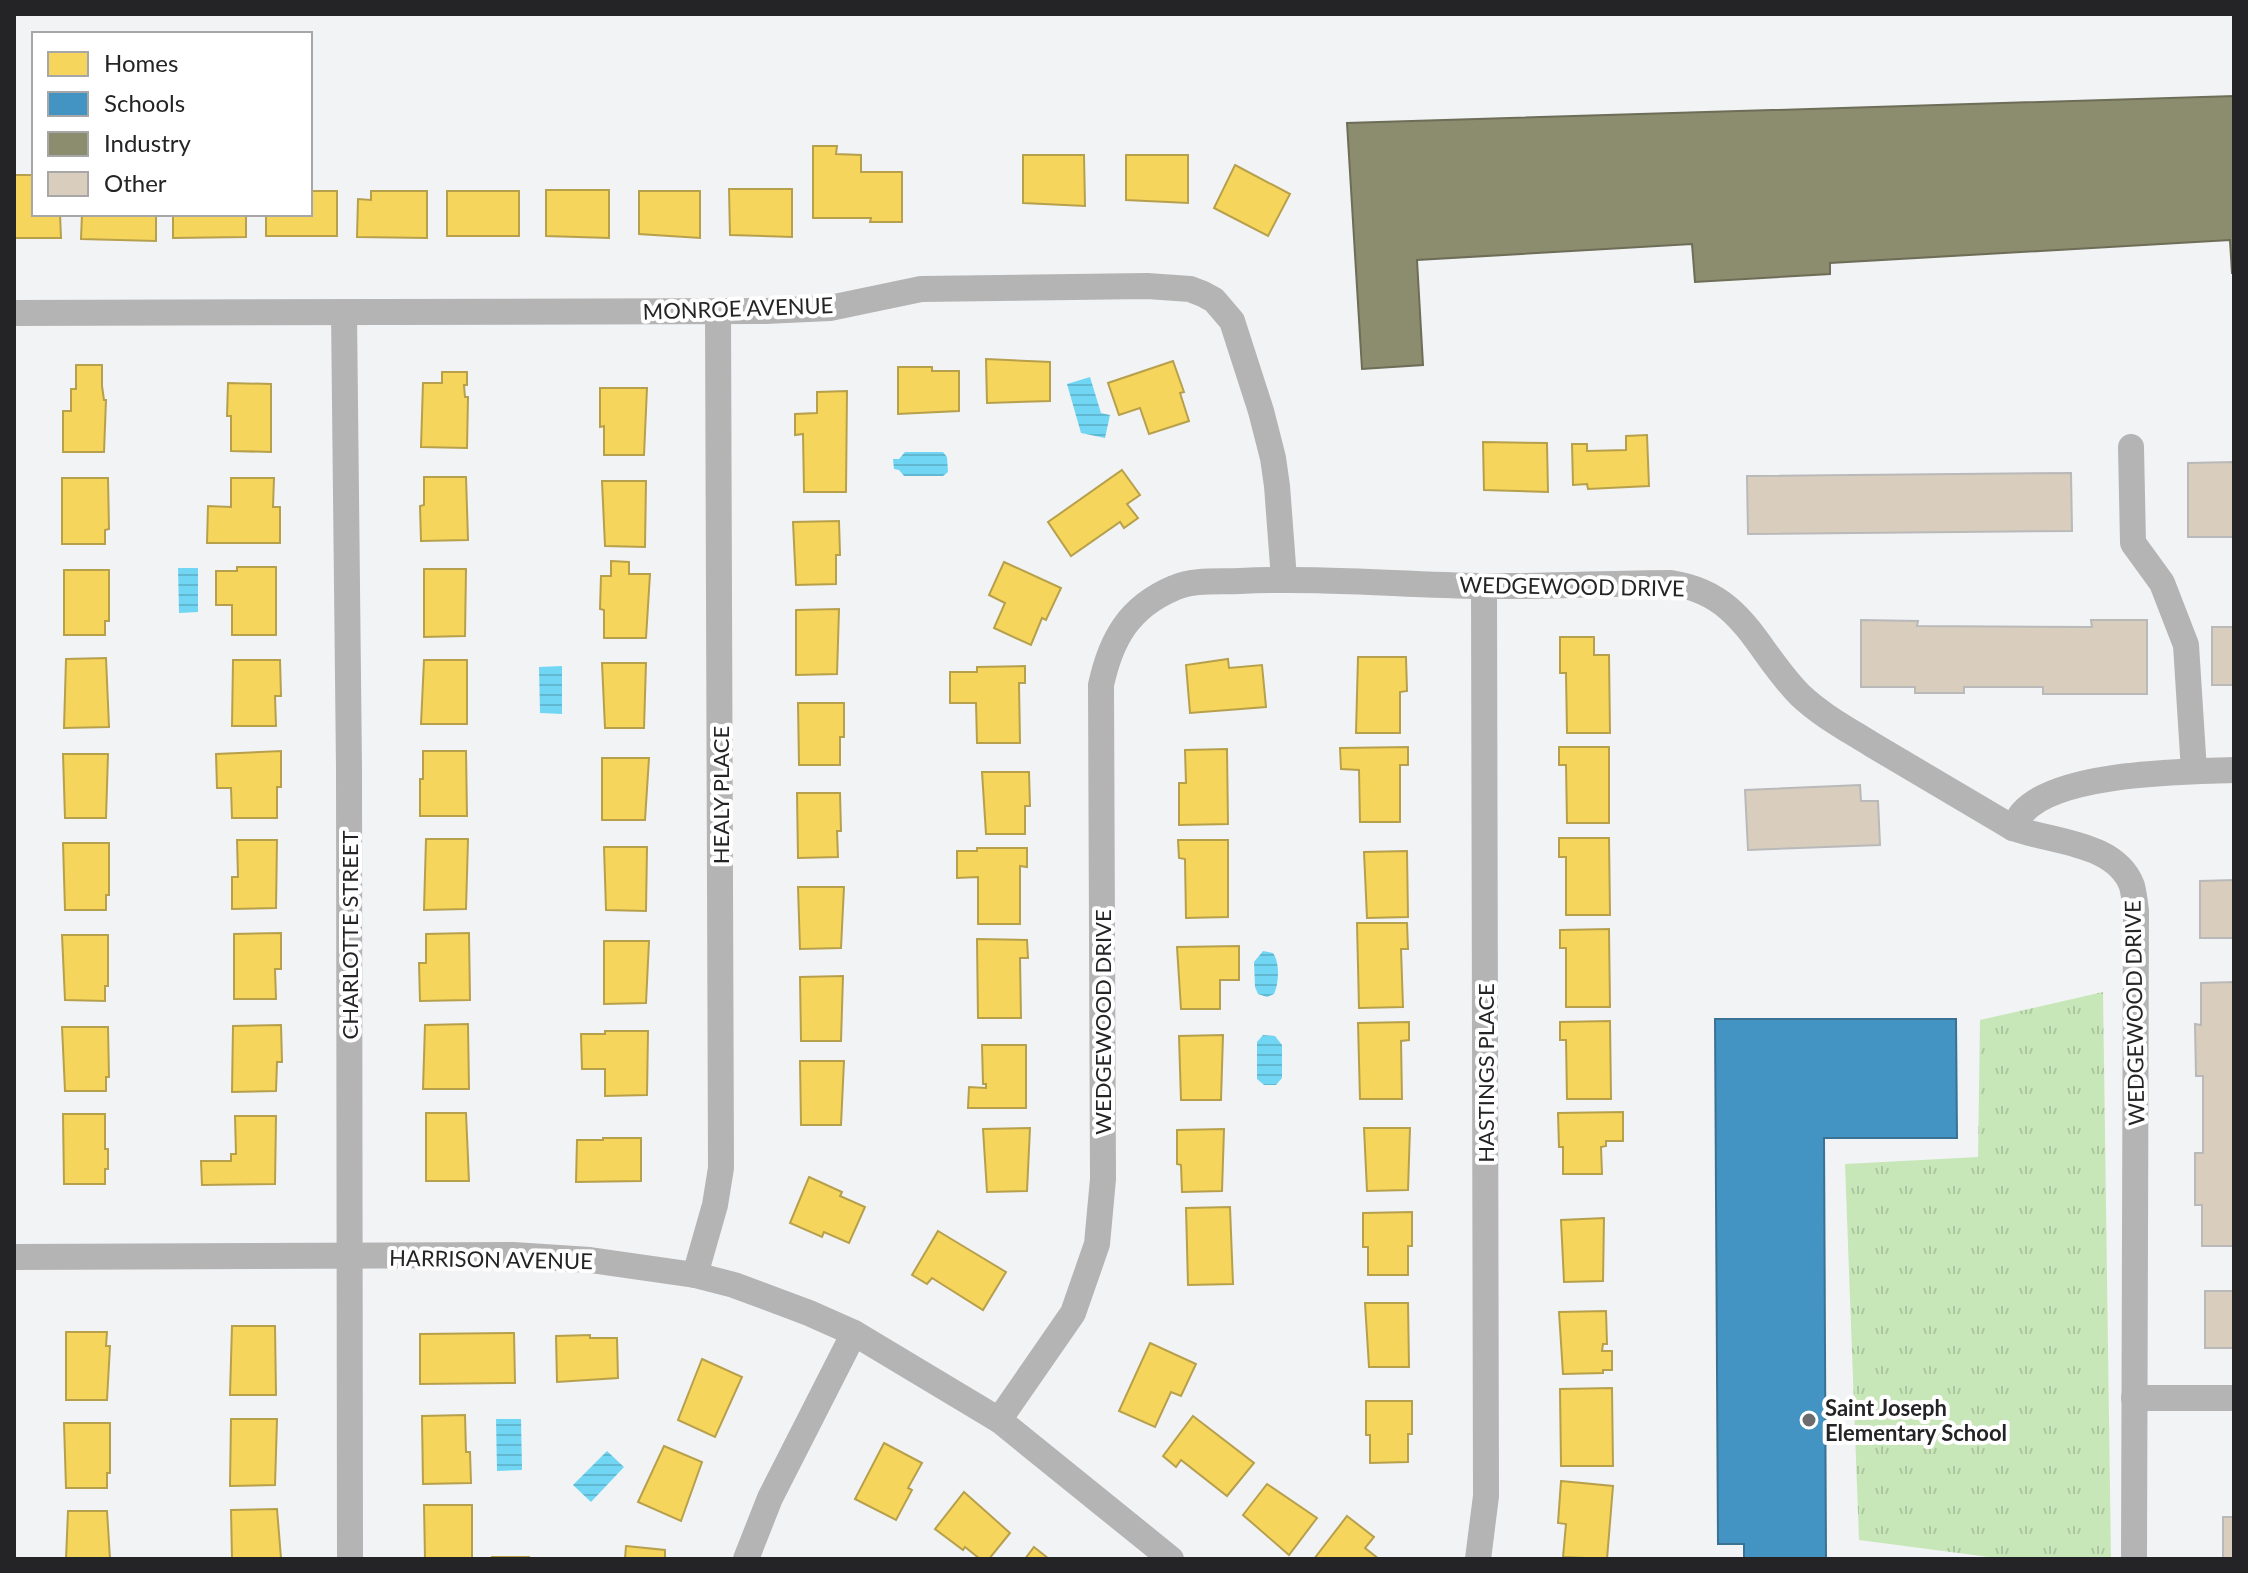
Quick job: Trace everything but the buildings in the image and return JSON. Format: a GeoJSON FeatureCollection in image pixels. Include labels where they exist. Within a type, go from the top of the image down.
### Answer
{"type":"FeatureCollection","features":[{"type":"Feature","properties":{"kind":"street","name":"MONROE AVENUE"},"geometry":{"type":"LineString","coordinates":[[14,313],[718,311],[830,308],[921,289],[1147,286],[1190,289],[1214,300],[1232,321],[1261,411],[1275,472],[1284,579]]}},
{"type":"Feature","properties":{"kind":"street","name":"HEALY PLACE"},"geometry":{"type":"LineString","coordinates":[[695,1275],[715,1205],[722,1135],[718,311]]}},
{"type":"Feature","properties":{"kind":"street","name":"CHARLOTTE STREET"},"geometry":{"type":"LineString","coordinates":[[344,312],[349,768],[350,1559]]}},
{"type":"Feature","properties":{"kind":"street"},"geometry":{"type":"LineString","coordinates":[[2131,447],[2133,543],[2163,586],[2186,645],[2194,771]]}},
{"type":"Feature","properties":{"kind":"street","name":"WEDGEWOOD DRIVE"},"geometry":{"type":"LineString","coordinates":[[999,1420],[1073,1313],[1090,1271],[1099,1231],[1103,1179],[1099,729],[1101,685],[1111,647],[1120,630],[1144,606],[1176,587],[1191,583],[1284,579],[1484,586],[1671,583],[1692,586],[1712,594],[1734,612],[1786,680],[1823,714],[2013,828],[2097,851],[2125,873],[2132,887],[2136,911],[2134,1559]]}},
{"type":"Feature","properties":{"kind":"street","name":"HASTINGS PLACE"},"geometry":{"type":"LineString","coordinates":[[1478,1559],[1486,1496],[1484,586]]}},
{"type":"Feature","properties":{"kind":"street"},"geometry":{"type":"LineString","coordinates":[[2013,828],[2024,811],[2058,791],[2085,783],[2125,777],[2234,770]]}},
{"type":"Feature","properties":{"kind":"street","name":"HARRISON AVENUE"},"geometry":{"type":"LineString","coordinates":[[14,1257],[528,1256],[590,1260],[695,1275],[769,1297],[854,1333],[999,1420],[1171,1559]]}},
{"type":"Feature","properties":{"kind":"street"},"geometry":{"type":"LineString","coordinates":[[746,1559],[770,1498],[854,1333]]}},
{"type":"Feature","properties":{"kind":"street"},"geometry":{"type":"LineString","coordinates":[[2134,1398],[2234,1398]]}},
{"type":"Feature","properties":{"kind":"green space"},"geometry":{"type":"Polygon","coordinates":[[[2103,992],[2111,1559],[2004,1559],[1859,1540],[1845,1164],[1978,1157],[1980,1020],[2103,992]]]}},
{"type":"Feature","properties":{"kind":"water"},"geometry":{"type":"Polygon","coordinates":[[[1090,377],[1101,413],[1110,415],[1105,438],[1081,433],[1067,384],[1090,377]]]}},
{"type":"Feature","properties":{"kind":"water"},"geometry":{"type":"Polygon","coordinates":[[[905,452],[943,452],[947,457],[948,472],[943,476],[904,476],[894,469],[893,459],[899,459],[905,452]]]}},
{"type":"Feature","properties":{"kind":"water"},"geometry":{"type":"Polygon","coordinates":[[[178,568],[198,568],[198,612],[179,613],[178,568]]]}},
{"type":"Feature","properties":{"kind":"water"},"geometry":{"type":"Polygon","coordinates":[[[562,666],[562,714],[540,713],[539,667],[562,666]]]}},
{"type":"Feature","properties":{"kind":"water"},"geometry":{"type":"Polygon","coordinates":[[[1263,951],[1273,953],[1278,967],[1276,989],[1274,994],[1267,997],[1258,994],[1255,987],[1254,962],[1263,951]]]}},
{"type":"Feature","properties":{"kind":"water"},"geometry":{"type":"Polygon","coordinates":[[[1263,1035],[1275,1036],[1282,1045],[1282,1078],[1276,1085],[1264,1085],[1257,1079],[1257,1042],[1263,1035]]]}},
{"type":"Feature","properties":{"kind":"water"},"geometry":{"type":"Polygon","coordinates":[[[496,1419],[521,1419],[522,1470],[497,1471],[496,1419]]]}},
{"type":"Feature","properties":{"kind":"water"},"geometry":{"type":"Polygon","coordinates":[[[607,1451],[624,1467],[591,1502],[573,1485],[607,1451]]]}},
{"type":"Feature","properties":{"kind":"place","name":"Saint Joseph Elementary School"},"geometry":{"type":"Point","coordinates":[1809,1420]}}]}
